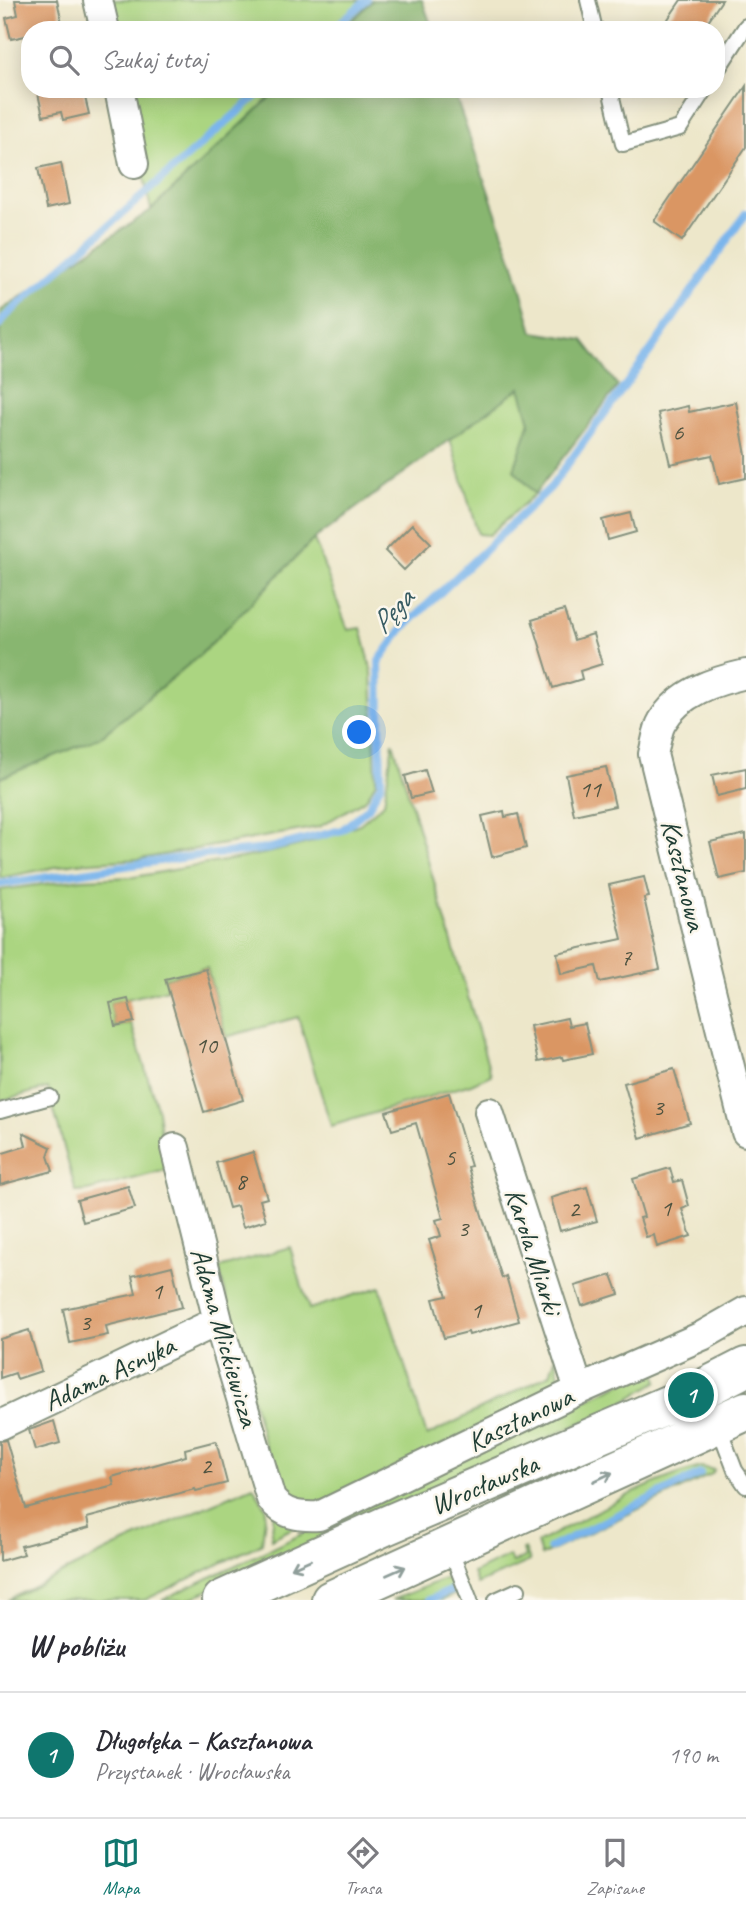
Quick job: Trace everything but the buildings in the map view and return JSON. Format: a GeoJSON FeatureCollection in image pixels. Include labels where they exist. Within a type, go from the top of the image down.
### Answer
{"type":"FeatureCollection","features":[{"type":"Feature","properties":{"kind":"main road","name":"Wrocławska"},"geometry":{"type":"LineString","coordinates":[[222,1600],[385,1526],[691,1395],[746,1367]]}},
{"type":"Feature","properties":{"kind":"main road","name":"Wrocławska"},"geometry":{"type":"LineString","coordinates":[[333,1600],[732,1418]]}},
{"type":"Feature","properties":{"kind":"street"},"geometry":{"type":"LineString","coordinates":[[98,0],[103,21]]}},
{"type":"Feature","properties":{"kind":"street"},"geometry":{"type":"LineString","coordinates":[[121,98],[134,163]]}},
{"type":"Feature","properties":{"kind":"street","name":"Kasztanowa"},"geometry":{"type":"LineString","coordinates":[[746,674],[711,682],[676,704],[661,723],[653,754],[746,1132]]}},
{"type":"Feature","properties":{"kind":"street","name":"Karola Miarki"},"geometry":{"type":"LineString","coordinates":[[489,1112],[579,1390]]}},
{"type":"Feature","properties":{"kind":"street","name":"Adama Mickiewicza"},"geometry":{"type":"LineString","coordinates":[[175,1148],[218,1321],[271,1499],[280,1509],[293,1515]]}},
{"type":"Feature","properties":{"kind":"street","name":"Kasztanowa"},"geometry":{"type":"LineString","coordinates":[[293,1515],[319,1516],[579,1390],[702,1336],[746,1311]]}},
{"type":"Feature","properties":{"kind":"street","name":"Adama Asnyka"},"geometry":{"type":"LineString","coordinates":[[0,1425],[218,1321]]}},
{"type":"Feature","properties":{"kind":"lane"},"geometry":{"type":"LineString","coordinates":[[588,0],[593,21]]}},
{"type":"Feature","properties":{"kind":"lane"},"geometry":{"type":"LineString","coordinates":[[725,58],[746,26]]}},
{"type":"Feature","properties":{"kind":"lane"},"geometry":{"type":"LineString","coordinates":[[612,98],[623,144],[680,128],[699,98]]}},
{"type":"Feature","properties":{"kind":"lane"},"geometry":{"type":"LineString","coordinates":[[0,1111],[50,1097]]}},
{"type":"Feature","properties":{"kind":"lane","name":"Wrocławska"},"geometry":{"type":"LineString","coordinates":[[732,1418],[735,1470],[746,1486]]}},
{"type":"Feature","properties":{"kind":"lane"},"geometry":{"type":"LineString","coordinates":[[449,1547],[470,1600]]}},
{"type":"Feature","properties":{"kind":"lane"},"geometry":{"type":"LineString","coordinates":[[496,1600],[518,1590]]}},
{"type":"Feature","properties":{"kind":"green space"},"geometry":{"type":"Polygon","coordinates":[[[106,0],[372,0],[351,21],[110,21],[106,0]]]}},
{"type":"Feature","properties":{"kind":"green space"},"geometry":{"type":"Polygon","coordinates":[[[373,0],[422,0],[430,21],[351,21],[373,0]]]}},
{"type":"Feature","properties":{"kind":"green space"},"geometry":{"type":"Polygon","coordinates":[[[127,98],[269,98],[151,210],[127,98]]]}},
{"type":"Feature","properties":{"kind":"green space"},"geometry":{"type":"Polygon","coordinates":[[[269,98],[456,98],[515,268],[533,332],[583,340],[618,386],[535,494],[514,470],[530,422],[520,388],[314,539],[200,655],[99,738],[0,778],[0,311],[151,210],[269,98]]]}},
{"type":"Feature","properties":{"kind":"green space"},"geometry":{"type":"Polygon","coordinates":[[[521,387],[530,422],[514,470],[535,494],[489,535],[478,534],[450,439],[521,387]]]}},
{"type":"Feature","properties":{"kind":"green space"},"geometry":{"type":"Polygon","coordinates":[[[314,539],[348,630],[361,628],[372,672],[376,782],[366,799],[319,827],[140,859],[76,863],[0,878],[0,778],[99,738],[200,655],[314,539]]]}},
{"type":"Feature","properties":{"kind":"green space"},"geometry":{"type":"Polygon","coordinates":[[[393,742],[491,1075],[471,1084],[331,1126],[298,1017],[226,1037],[207,968],[165,978],[168,989],[110,1003],[115,1027],[131,1023],[158,1111],[166,1170],[76,1192],[48,1088],[0,1101],[0,890],[82,879],[134,877],[263,854],[309,843],[360,824],[384,803],[393,742]]]}},
{"type":"Feature","properties":{"kind":"green space"},"geometry":{"type":"Polygon","coordinates":[[[290,1247],[309,1309],[380,1287],[427,1436],[550,1374],[556,1356],[560,1386],[321,1505],[301,1508],[276,1490],[219,1268],[290,1247]]]}},
{"type":"Feature","properties":{"kind":"green space"},"geometry":{"type":"Polygon","coordinates":[[[654,1368],[658,1381],[612,1409],[187,1600],[162,1600],[654,1368]]]}},
{"type":"Feature","properties":{"kind":"green space"},"geometry":{"type":"Polygon","coordinates":[[[701,1467],[714,1470],[712,1474],[541,1556],[537,1543],[659,1481],[701,1467]]]}},
{"type":"Feature","properties":{"kind":"green space"},"geometry":{"type":"Polygon","coordinates":[[[253,1486],[266,1508],[262,1543],[145,1600],[8,1600],[115,1547],[253,1486]]]}},
{"type":"Feature","properties":{"kind":"green space"},"geometry":{"type":"Polygon","coordinates":[[[274,1512],[301,1524],[271,1539],[274,1512]]]}},
{"type":"Feature","properties":{"kind":"green space"},"geometry":{"type":"Polygon","coordinates":[[[525,1549],[530,1561],[477,1584],[473,1573],[509,1556],[512,1563],[525,1557],[525,1549]]]}},
{"type":"Feature","properties":{"kind":"green space"},"geometry":{"type":"Polygon","coordinates":[[[444,1579],[449,1580],[455,1587],[455,1594],[442,1600],[392,1600],[444,1579]]]}},
{"type":"Feature","properties":{"kind":"waterway"},"geometry":{"type":"LineString","coordinates":[[342,21],[366,0]]}},
{"type":"Feature","properties":{"kind":"waterway"},"geometry":{"type":"LineString","coordinates":[[0,325],[6,316],[254,98]]}},
{"type":"Feature","properties":{"kind":"waterway","name":"Pęga"},"geometry":{"type":"LineString","coordinates":[[0,884],[194,856],[267,849],[342,830],[368,808],[381,784],[379,661],[402,629],[551,487],[654,346],[746,213]]}},
{"type":"Feature","properties":{"kind":"waterway"},"geometry":{"type":"LineString","coordinates":[[550,1548],[700,1474]]}},
{"type":"Feature","properties":{"kind":"waterway"},"geometry":{"type":"LineString","coordinates":[[429,1600],[454,1589]]}},
{"type":"Feature","properties":{"kind":"place","name":"Długołęka – Kasztanowa"},"geometry":{"type":"Point","coordinates":[691,1395]}}]}
